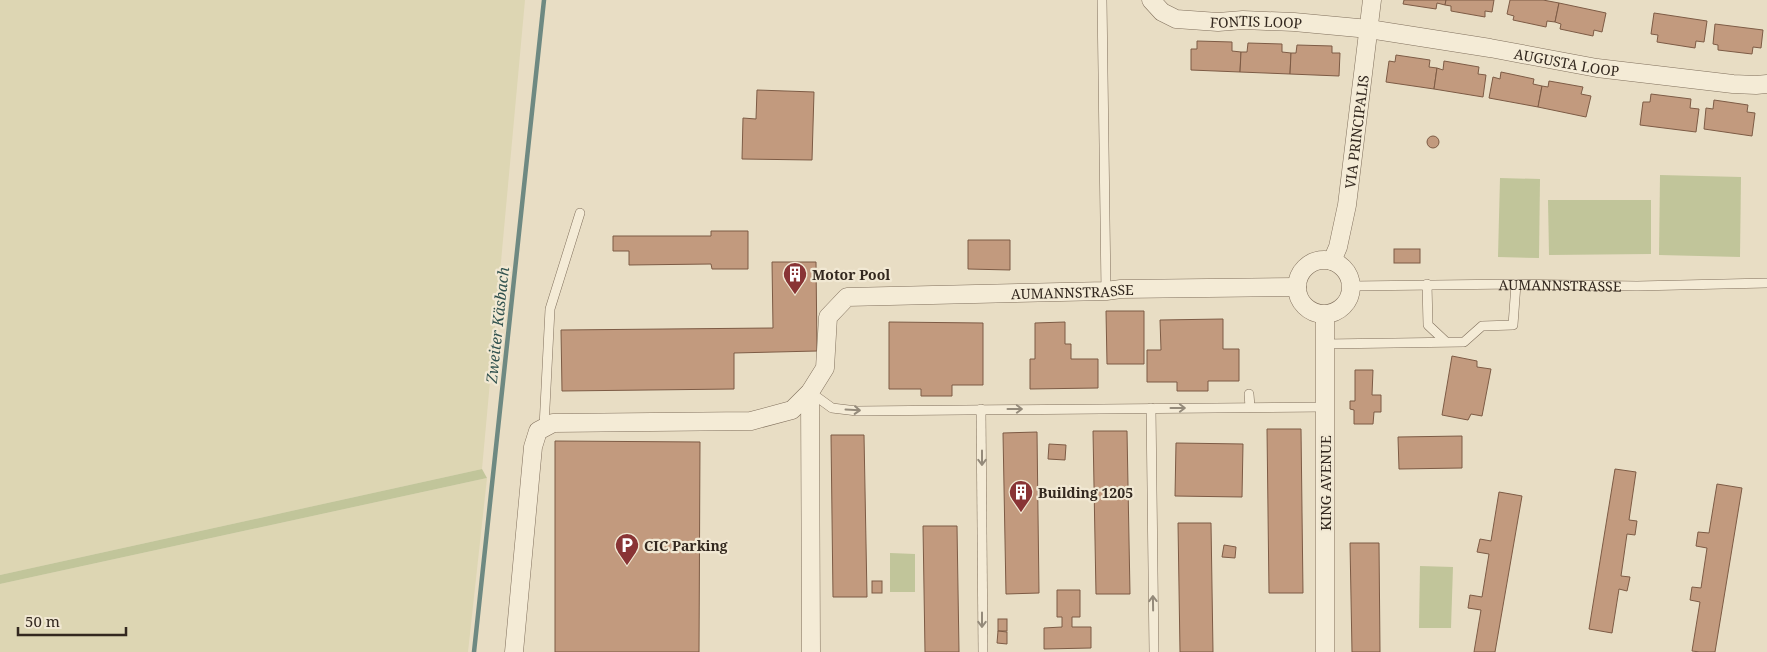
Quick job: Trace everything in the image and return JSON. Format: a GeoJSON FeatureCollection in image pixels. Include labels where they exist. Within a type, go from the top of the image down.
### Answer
{"type":"FeatureCollection","features":[{"type":"Feature","properties":{"kind":"street","name":"FONTIS LOOP"},"geometry":{"type":"LineString","coordinates":[[1151,0],[1162,12],[1176,19],[1218,22],[1243,20],[1294,22],[1369,29]]}},
{"type":"Feature","properties":{"kind":"street","name":"VIA PRINCIPALIS"},"geometry":{"type":"LineString","coordinates":[[1332,261],[1338,248],[1346,212],[1372,0]]}},
{"type":"Feature","properties":{"kind":"street","name":"AUGUSTA LOOP"},"geometry":{"type":"LineString","coordinates":[[1369,29],[1490,48],[1597,68],[1733,84],[1767,84]]}},
{"type":"Feature","properties":{"kind":"street"},"geometry":{"type":"LineString","coordinates":[[1332,261],[1346,271],[1352,286],[1347,303],[1334,313],[1325,314],[1308,310],[1298,295],[1297,287],[1299,279],[1308,266],[1316,262],[1332,261]]}},
{"type":"Feature","properties":{"kind":"street","name":"AUMANNSTRASSE"},"geometry":{"type":"LineString","coordinates":[[810,392],[824,368],[828,317],[847,297],[1106,291],[1122,289],[1250,293],[1297,287]]}},
{"type":"Feature","properties":{"kind":"street","name":"KING AVENUE"},"geometry":{"type":"LineString","coordinates":[[1325,314],[1325,652]]}},
{"type":"Feature","properties":{"kind":"street"},"geometry":{"type":"LineString","coordinates":[[514,652],[533,447],[538,431],[552,423],[751,421],[792,410],[810,392]]}},
{"type":"Feature","properties":{"kind":"street"},"geometry":{"type":"LineString","coordinates":[[810,392],[811,652]]}},
{"type":"Feature","properties":{"kind":"lane"},"geometry":{"type":"LineString","coordinates":[[1102,0],[1106,291]]}},
{"type":"Feature","properties":{"kind":"lane"},"geometry":{"type":"LineString","coordinates":[[544,428],[550,309],[580,213]]}},
{"type":"Feature","properties":{"kind":"lane","name":"AUMANNSTRASSE"},"geometry":{"type":"LineString","coordinates":[[1352,286],[1427,284],[1636,286],[1767,283]]}},
{"type":"Feature","properties":{"kind":"lane"},"geometry":{"type":"LineString","coordinates":[[1427,284],[1428,325],[1445,341]]}},
{"type":"Feature","properties":{"kind":"lane"},"geometry":{"type":"LineString","coordinates":[[1325,344],[1464,342],[1482,326],[1513,324],[1516,284]]}},
{"type":"Feature","properties":{"kind":"lane"},"geometry":{"type":"LineString","coordinates":[[810,392],[832,408],[856,411],[1325,407]]}},
{"type":"Feature","properties":{"kind":"lane"},"geometry":{"type":"LineString","coordinates":[[1249,394],[1250,407]]}},
{"type":"Feature","properties":{"kind":"lane"},"geometry":{"type":"LineString","coordinates":[[1151,408],[1154,652]]}},
{"type":"Feature","properties":{"kind":"lane"},"geometry":{"type":"LineString","coordinates":[[981,409],[983,652]]}},
{"type":"Feature","properties":{"kind":"shaded area"},"geometry":{"type":"Polygon","coordinates":[[[0,0],[525,0],[482,469],[0,575],[0,0]]]}},
{"type":"Feature","properties":{"kind":"shaded area"},"geometry":{"type":"Polygon","coordinates":[[[487,478],[468,652],[0,652],[0,584],[487,478]]]}},
{"type":"Feature","properties":{"kind":"green space"},"geometry":{"type":"Polygon","coordinates":[[[1660,175],[1741,177],[1740,257],[1659,255],[1660,175]]]}},
{"type":"Feature","properties":{"kind":"green space"},"geometry":{"type":"Polygon","coordinates":[[[1500,178],[1540,179],[1539,258],[1498,257],[1500,178]]]}},
{"type":"Feature","properties":{"kind":"green space"},"geometry":{"type":"Polygon","coordinates":[[[1548,200],[1651,200],[1651,254],[1549,255],[1548,200]]]}},
{"type":"Feature","properties":{"kind":"green space"},"geometry":{"type":"Polygon","coordinates":[[[482,469],[487,478],[0,584],[0,575],[482,469]]]}},
{"type":"Feature","properties":{"kind":"green space"},"geometry":{"type":"Polygon","coordinates":[[[890,553],[915,554],[915,592],[890,592],[890,553]]]}},
{"type":"Feature","properties":{"kind":"green space"},"geometry":{"type":"Polygon","coordinates":[[[1420,566],[1453,567],[1451,628],[1419,628],[1420,566]]]}},
{"type":"Feature","properties":{"kind":"building"},"geometry":{"type":"Polygon","coordinates":[[[1404,0],[1446,0],[1445,5],[1437,3],[1436,9],[1403,4],[1404,0]]]}},
{"type":"Feature","properties":{"kind":"building"},"geometry":{"type":"Polygon","coordinates":[[[1446,0],[1494,0],[1492,12],[1485,11],[1485,17],[1451,11],[1451,6],[1445,5],[1446,0]]]}},
{"type":"Feature","properties":{"kind":"building"},"geometry":{"type":"Polygon","coordinates":[[[1510,0],[1543,0],[1559,3],[1555,22],[1547,21],[1546,27],[1513,20],[1514,16],[1507,14],[1510,0]]]}},
{"type":"Feature","properties":{"kind":"building"},"geometry":{"type":"Polygon","coordinates":[[[1559,3],[1606,13],[1602,32],[1594,30],[1593,36],[1560,29],[1561,24],[1555,22],[1559,3]]]}},
{"type":"Feature","properties":{"kind":"building"},"geometry":{"type":"Polygon","coordinates":[[[1654,13],[1707,21],[1704,42],[1696,41],[1695,48],[1657,42],[1658,35],[1651,34],[1654,13]]]}},
{"type":"Feature","properties":{"kind":"building"},"geometry":{"type":"Polygon","coordinates":[[[1715,24],[1763,30],[1761,48],[1753,47],[1752,54],[1718,50],[1718,45],[1713,44],[1715,24]]]}},
{"type":"Feature","properties":{"kind":"building"},"geometry":{"type":"Polygon","coordinates":[[[1197,41],[1232,42],[1232,51],[1241,52],[1240,72],[1191,70],[1191,49],[1197,49],[1197,41]]]}},
{"type":"Feature","properties":{"kind":"building"},"geometry":{"type":"Polygon","coordinates":[[[1248,43],[1282,44],[1282,52],[1291,53],[1290,74],[1240,72],[1241,52],[1247,52],[1248,43]]]}},
{"type":"Feature","properties":{"kind":"building"},"geometry":{"type":"Polygon","coordinates":[[[1297,45],[1332,46],[1332,53],[1340,53],[1339,76],[1290,74],[1291,53],[1296,53],[1297,45]]]}},
{"type":"Feature","properties":{"kind":"building"},"geometry":{"type":"Polygon","coordinates":[[[1396,55],[1430,60],[1429,67],[1437,68],[1434,89],[1386,82],[1389,61],[1395,62],[1396,55]]]}},
{"type":"Feature","properties":{"kind":"building"},"geometry":{"type":"Polygon","coordinates":[[[1444,61],[1479,67],[1478,74],[1486,75],[1483,97],[1434,89],[1437,68],[1443,70],[1444,61]]]}},
{"type":"Feature","properties":{"kind":"building"},"geometry":{"type":"Polygon","coordinates":[[[1501,72],[1534,79],[1533,84],[1542,86],[1538,107],[1489,98],[1493,77],[1500,79],[1501,72]]]}},
{"type":"Feature","properties":{"kind":"building"},"geometry":{"type":"Polygon","coordinates":[[[1549,81],[1583,87],[1581,94],[1591,96],[1586,117],[1538,107],[1542,86],[1548,87],[1549,81]]]}},
{"type":"Feature","properties":{"kind":"building"},"geometry":{"type":"Polygon","coordinates":[[[757,90],[814,92],[812,160],[742,159],[743,118],[756,119],[757,90]]]}},
{"type":"Feature","properties":{"kind":"building"},"geometry":{"type":"Polygon","coordinates":[[[1651,94],[1691,99],[1690,108],[1699,109],[1696,132],[1640,125],[1643,102],[1650,102],[1651,94]]]}},
{"type":"Feature","properties":{"kind":"building"},"geometry":{"type":"Polygon","coordinates":[[[1714,100],[1748,105],[1747,112],[1755,113],[1752,136],[1704,129],[1706,108],[1713,109],[1714,100]]]}},
{"type":"Feature","properties":{"kind":"building"},"geometry":{"type":"Polygon","coordinates":[[[1431,136],[1435,136],[1439,142],[1435,148],[1431,148],[1427,144],[1427,140],[1431,136]]]}},
{"type":"Feature","properties":{"kind":"building"},"geometry":{"type":"Polygon","coordinates":[[[711,231],[748,231],[748,269],[712,269],[711,264],[629,265],[629,251],[613,251],[613,236],[711,236],[711,231]]]}},
{"type":"Feature","properties":{"kind":"building"},"geometry":{"type":"Polygon","coordinates":[[[968,240],[1010,240],[1010,270],[968,269],[968,240]]]}},
{"type":"Feature","properties":{"kind":"building"},"geometry":{"type":"Polygon","coordinates":[[[1394,249],[1420,249],[1420,263],[1394,263],[1394,249]]]}},
{"type":"Feature","properties":{"kind":"building","name":"Motor Pool"},"geometry":{"type":"Polygon","coordinates":[[[772,262],[816,262],[817,351],[734,353],[734,389],[562,391],[561,330],[773,328],[772,262]]]}},
{"type":"Feature","properties":{"kind":"building"},"geometry":{"type":"Polygon","coordinates":[[[1106,311],[1144,311],[1144,364],[1107,364],[1106,311]]]}},
{"type":"Feature","properties":{"kind":"building"},"geometry":{"type":"Polygon","coordinates":[[[1223,319],[1223,349],[1239,349],[1239,381],[1208,381],[1208,391],[1177,391],[1177,382],[1147,382],[1147,350],[1161,350],[1160,320],[1223,319]]]}},
{"type":"Feature","properties":{"kind":"building"},"geometry":{"type":"Polygon","coordinates":[[[889,322],[983,323],[983,385],[952,385],[952,396],[921,396],[921,389],[889,389],[889,322]]]}},
{"type":"Feature","properties":{"kind":"building"},"geometry":{"type":"Polygon","coordinates":[[[1065,322],[1065,344],[1071,344],[1071,359],[1098,359],[1098,388],[1030,389],[1030,359],[1035,359],[1035,323],[1065,322]]]}},
{"type":"Feature","properties":{"kind":"building"},"geometry":{"type":"Polygon","coordinates":[[[1452,356],[1477,361],[1477,367],[1491,369],[1482,416],[1471,414],[1468,420],[1442,415],[1452,356]]]}},
{"type":"Feature","properties":{"kind":"building"},"geometry":{"type":"Polygon","coordinates":[[[1355,370],[1373,370],[1372,395],[1381,395],[1381,412],[1374,412],[1373,424],[1354,424],[1354,410],[1350,409],[1350,401],[1355,401],[1355,370]]]}},
{"type":"Feature","properties":{"kind":"building"},"geometry":{"type":"Polygon","coordinates":[[[1267,429],[1301,429],[1303,593],[1269,593],[1267,429]]]}},
{"type":"Feature","properties":{"kind":"building"},"geometry":{"type":"Polygon","coordinates":[[[1093,431],[1127,431],[1130,594],[1096,594],[1093,431]]]}},
{"type":"Feature","properties":{"kind":"building","name":"Building 1205"},"geometry":{"type":"Polygon","coordinates":[[[1037,432],[1039,593],[1006,594],[1003,433],[1037,432]]]}},
{"type":"Feature","properties":{"kind":"building"},"geometry":{"type":"Polygon","coordinates":[[[831,435],[864,435],[867,597],[833,597],[831,435]]]}},
{"type":"Feature","properties":{"kind":"building"},"geometry":{"type":"Polygon","coordinates":[[[1462,436],[1462,468],[1399,469],[1398,437],[1462,436]]]}},
{"type":"Feature","properties":{"kind":"building","name":"CIC Parking"},"geometry":{"type":"Polygon","coordinates":[[[555,441],[700,442],[699,652],[555,652],[555,441]]]}},
{"type":"Feature","properties":{"kind":"building"},"geometry":{"type":"Polygon","coordinates":[[[1176,443],[1243,444],[1242,497],[1175,496],[1176,443]]]}},
{"type":"Feature","properties":{"kind":"building"},"geometry":{"type":"Polygon","coordinates":[[[1049,444],[1066,445],[1065,460],[1048,459],[1049,444]]]}},
{"type":"Feature","properties":{"kind":"building"},"geometry":{"type":"Polygon","coordinates":[[[1615,469],[1636,472],[1629,520],[1637,521],[1635,535],[1627,534],[1621,576],[1630,577],[1627,591],[1619,589],[1612,633],[1589,629],[1615,469]]]}},
{"type":"Feature","properties":{"kind":"building"},"geometry":{"type":"Polygon","coordinates":[[[1717,484],[1742,488],[1715,652],[1692,651],[1700,602],[1690,600],[1692,587],[1701,588],[1707,548],[1696,546],[1698,532],[1709,533],[1717,484]]]}},
{"type":"Feature","properties":{"kind":"building"},"geometry":{"type":"Polygon","coordinates":[[[1499,492],[1522,496],[1495,652],[1474,652],[1481,610],[1468,608],[1470,595],[1482,597],[1489,554],[1477,552],[1480,539],[1491,541],[1499,492]]]}},
{"type":"Feature","properties":{"kind":"building"},"geometry":{"type":"Polygon","coordinates":[[[1178,523],[1211,523],[1213,652],[1180,652],[1178,523]]]}},
{"type":"Feature","properties":{"kind":"building"},"geometry":{"type":"Polygon","coordinates":[[[923,526],[957,526],[959,652],[925,652],[923,526]]]}},
{"type":"Feature","properties":{"kind":"building"},"geometry":{"type":"Polygon","coordinates":[[[1350,543],[1379,543],[1380,652],[1352,652],[1350,543]]]}},
{"type":"Feature","properties":{"kind":"building"},"geometry":{"type":"Polygon","coordinates":[[[1224,545],[1236,547],[1235,558],[1222,557],[1224,545]]]}},
{"type":"Feature","properties":{"kind":"building"},"geometry":{"type":"Polygon","coordinates":[[[872,581],[882,581],[882,593],[872,593],[872,581]]]}},
{"type":"Feature","properties":{"kind":"building"},"geometry":{"type":"Polygon","coordinates":[[[1057,590],[1080,590],[1080,617],[1072,617],[1072,627],[1091,627],[1091,648],[1044,649],[1044,628],[1062,627],[1062,617],[1057,617],[1057,590]]]}},
{"type":"Feature","properties":{"kind":"building"},"geometry":{"type":"Polygon","coordinates":[[[998,619],[1007,619],[1007,631],[998,631],[998,619]]]}},
{"type":"Feature","properties":{"kind":"building"},"geometry":{"type":"Polygon","coordinates":[[[998,631],[1007,632],[1007,644],[997,643],[998,631]]]}},
{"type":"Feature","properties":{"kind":"waterway","name":"Zweiter Käsbach"},"geometry":{"type":"LineString","coordinates":[[474,652],[544,0]]}},
{"type":"Feature","properties":{"kind":"place","name":"Motor Pool"},"geometry":{"type":"Point","coordinates":[795,295]}},
{"type":"Feature","properties":{"kind":"place","name":"Building 1205"},"geometry":{"type":"Point","coordinates":[1021,513]}},
{"type":"Feature","properties":{"kind":"place","name":"CIC Parking"},"geometry":{"type":"Point","coordinates":[627,566]}}]}
